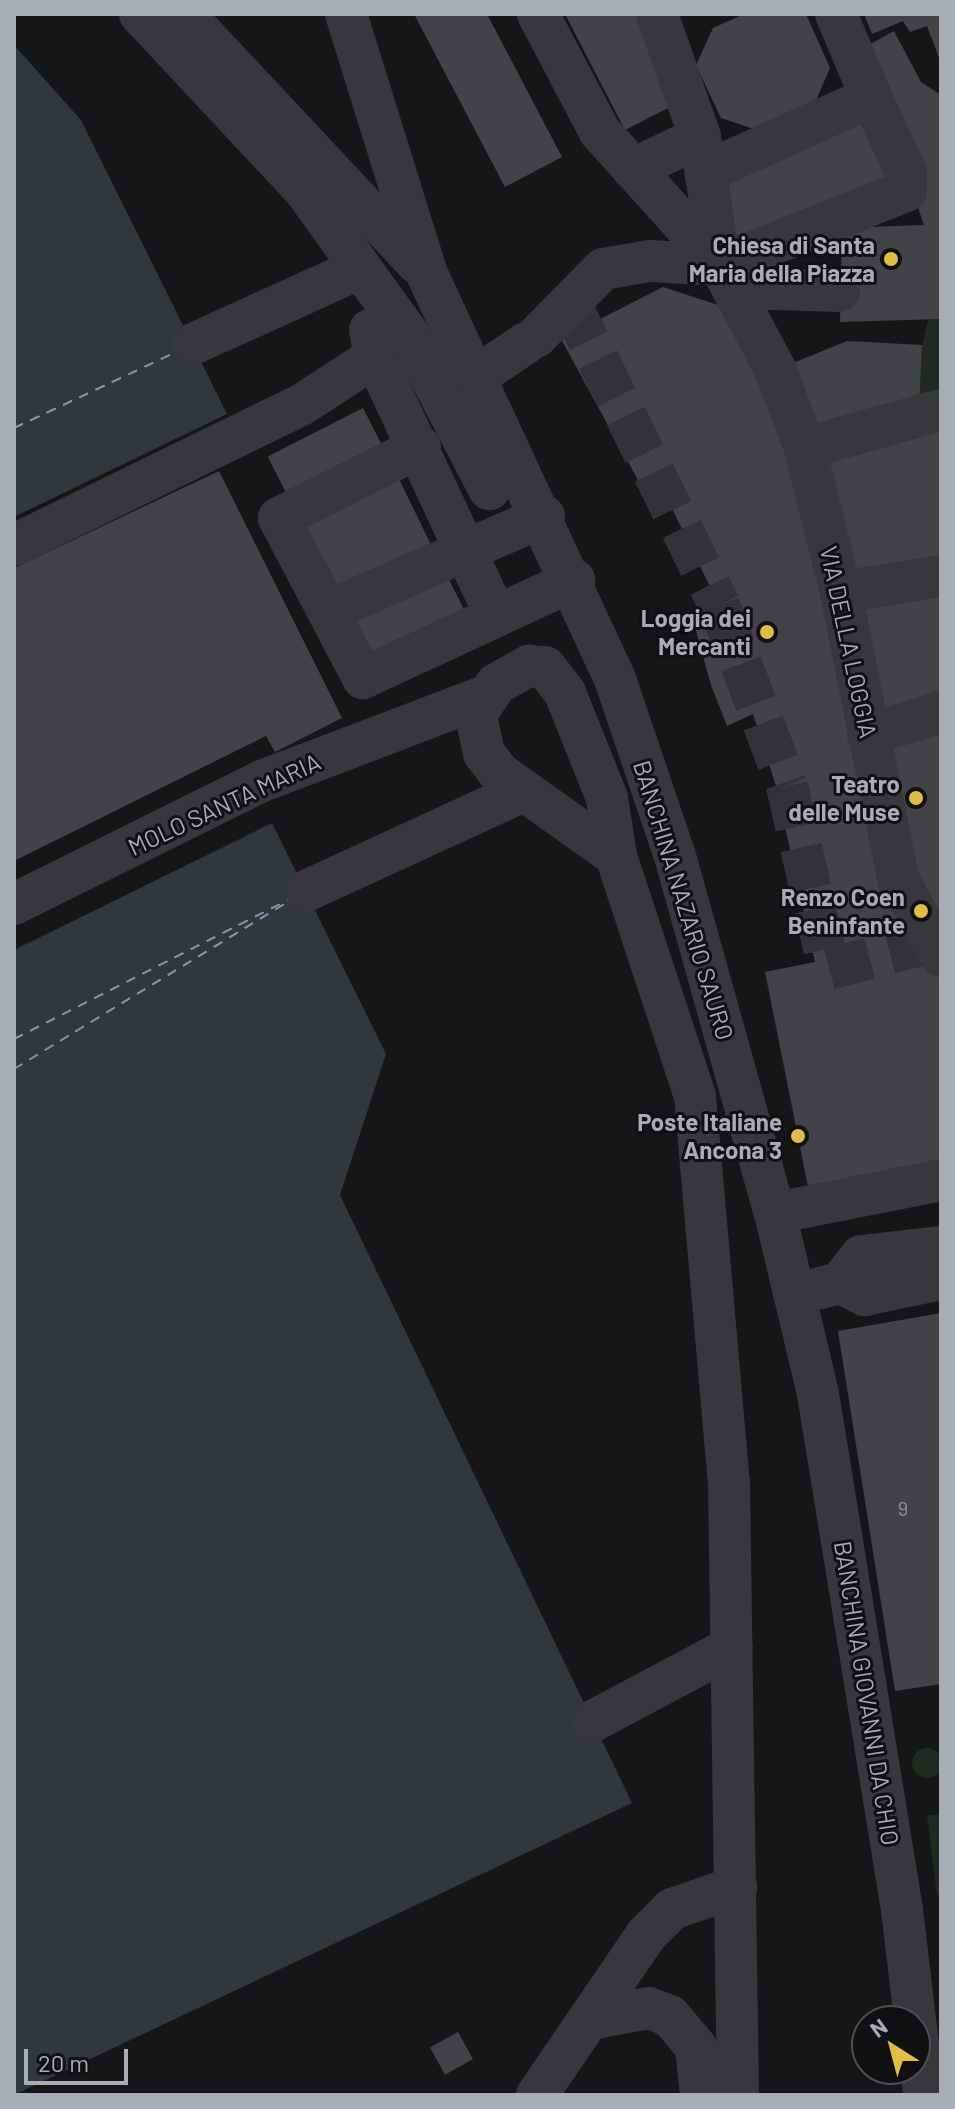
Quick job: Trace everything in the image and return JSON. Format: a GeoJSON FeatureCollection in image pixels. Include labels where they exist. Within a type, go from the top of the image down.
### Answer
{"type":"FeatureCollection","features":[{"type":"Feature","properties":{"kind":"street"},"geometry":{"type":"LineString","coordinates":[[140,14],[304,189],[358,269],[409,335],[489,489]]}},
{"type":"Feature","properties":{"kind":"street","name":"BANCHINA NAZARIO SAURO"},"geometry":{"type":"LineString","coordinates":[[184,14],[427,274]]}},
{"type":"Feature","properties":{"kind":"street","name":"BANCHINA NAZARIO SAURO"},"geometry":{"type":"LineString","coordinates":[[346,14],[427,274],[574,580],[675,856],[796,1294]]}},
{"type":"Feature","properties":{"kind":"street"},"geometry":{"type":"LineString","coordinates":[[538,14],[600,132],[726,276]]}},
{"type":"Feature","properties":{"kind":"street"},"geometry":{"type":"LineString","coordinates":[[657,14],[704,154],[726,276]]}},
{"type":"Feature","properties":{"kind":"street"},"geometry":{"type":"LineString","coordinates":[[726,276],[906,191],[906,172],[836,14]]}},
{"type":"Feature","properties":{"kind":"street"},"geometry":{"type":"LineString","coordinates":[[633,169],[704,154],[871,97]]}},
{"type":"Feature","properties":{"kind":"street"},"geometry":{"type":"LineString","coordinates":[[338,177],[386,147]]}},
{"type":"Feature","properties":{"kind":"street"},"geometry":{"type":"LineString","coordinates":[[477,376],[531,340],[603,269],[650,261],[726,276],[839,291]]}},
{"type":"Feature","properties":{"kind":"street"},"geometry":{"type":"LineString","coordinates":[[193,344],[358,269]]}},
{"type":"Feature","properties":{"kind":"street"},"geometry":{"type":"LineString","coordinates":[[358,269],[375,357],[420,447],[495,614]]}},
{"type":"Feature","properties":{"kind":"street","name":"VIA DELLA LOGGIA"},"geometry":{"type":"LineString","coordinates":[[726,276],[775,369],[805,448],[841,592],[899,881],[941,956]]}},
{"type":"Feature","properties":{"kind":"street"},"geometry":{"type":"LineString","coordinates":[[14,545],[301,405],[375,357]]}},
{"type":"Feature","properties":{"kind":"street"},"geometry":{"type":"LineString","coordinates":[[805,448],[941,410]]}},
{"type":"Feature","properties":{"kind":"street"},"geometry":{"type":"LineString","coordinates":[[420,447],[489,489],[544,516]]}},
{"type":"Feature","properties":{"kind":"street"},"geometry":{"type":"LineString","coordinates":[[420,447],[279,518],[363,678],[495,614],[574,580]]}},
{"type":"Feature","properties":{"kind":"street"},"geometry":{"type":"LineString","coordinates":[[328,611],[465,545],[544,516]]}},
{"type":"Feature","properties":{"kind":"street"},"geometry":{"type":"LineString","coordinates":[[841,592],[941,576]]}},
{"type":"Feature","properties":{"kind":"street","name":"BANCHINA NAZARIO SAURO"},"geometry":{"type":"LineString","coordinates":[[483,697],[529,666],[554,673],[607,798],[616,856],[669,999],[701,1140],[729,1483],[732,1647]]}},
{"type":"Feature","properties":{"kind":"street"},"geometry":{"type":"LineString","coordinates":[[483,697],[476,736],[499,773],[616,856]]}},
{"type":"Feature","properties":{"kind":"street","name":"MOLO SANTA MARIA"},"geometry":{"type":"LineString","coordinates":[[14,904],[262,781],[483,697]]}},
{"type":"Feature","properties":{"kind":"street"},"geometry":{"type":"LineString","coordinates":[[868,735],[941,712]]}},
{"type":"Feature","properties":{"kind":"street"},"geometry":{"type":"LineString","coordinates":[[306,891],[523,791]]}},
{"type":"Feature","properties":{"kind":"street"},"geometry":{"type":"LineString","coordinates":[[775,1213],[941,1180]]}},
{"type":"Feature","properties":{"kind":"street"},"geometry":{"type":"LineString","coordinates":[[796,1294],[851,1269],[941,1247]]}},
{"type":"Feature","properties":{"kind":"street"},"geometry":{"type":"LineString","coordinates":[[851,1269],[865,1295],[941,1279]]}},
{"type":"Feature","properties":{"kind":"street","name":"BANCHINA GIOVANNI DA CHIO"},"geometry":{"type":"LineString","coordinates":[[796,1294],[902,1910],[924,2095]]}},
{"type":"Feature","properties":{"kind":"street"},"geometry":{"type":"LineString","coordinates":[[593,1721],[732,1647],[738,2095]]}},
{"type":"Feature","properties":{"kind":"street"},"geometry":{"type":"LineString","coordinates":[[547,2088],[589,2019],[672,1909],[736,1887]]}},
{"type":"Feature","properties":{"kind":"street"},"geometry":{"type":"LineString","coordinates":[[589,2019],[649,2008],[670,2016],[696,2047],[701,2095]]}},
{"type":"Feature","properties":{"kind":"shaded area"},"geometry":{"type":"Polygon","coordinates":[[[14,45],[81,120],[227,414],[14,517],[14,45]]]}},
{"type":"Feature","properties":{"kind":"shaded area"},"geometry":{"type":"Polygon","coordinates":[[[941,319],[941,405],[919,410],[922,345],[928,320],[941,319]]]}},
{"type":"Feature","properties":{"kind":"shaded area"},"geometry":{"type":"Polygon","coordinates":[[[272,823],[386,1054],[340,1195],[632,1803],[14,2095],[14,950],[272,823]]]}},
{"type":"Feature","properties":{"kind":"shaded area"},"geometry":{"type":"Polygon","coordinates":[[[927,1748],[938,1752],[942,1763],[938,1774],[927,1778],[916,1774],[912,1763],[916,1752],[927,1748]]]}},
{"type":"Feature","properties":{"kind":"shaded area"},"geometry":{"type":"Polygon","coordinates":[[[927,1815],[941,1815],[941,1895],[937,1895],[927,1815]]]}},
{"type":"Feature","properties":{"kind":"building"},"geometry":{"type":"Polygon","coordinates":[[[414,14],[487,14],[562,157],[505,187],[414,14]]]}},
{"type":"Feature","properties":{"kind":"building"},"geometry":{"type":"Polygon","coordinates":[[[565,14],[640,14],[674,105],[625,130],[565,14]]]}},
{"type":"Feature","properties":{"kind":"building"},"geometry":{"type":"Polygon","coordinates":[[[744,14],[806,14],[830,68],[814,105],[757,130],[721,118],[696,65],[713,28],[744,14]]]}},
{"type":"Feature","properties":{"kind":"building"},"geometry":{"type":"Polygon","coordinates":[[[864,14],[941,14],[941,63],[927,26],[910,32],[903,21],[872,34],[864,14]]]}},
{"type":"Feature","properties":{"kind":"building","name":"Chiesa di Santa Maria della Piazza"},"geometry":{"type":"Polygon","coordinates":[[[894,31],[921,82],[941,95],[941,319],[840,322],[842,228],[924,225],[863,48],[894,31]]]}},
{"type":"Feature","properties":{"kind":"building"},"geometry":{"type":"Polygon","coordinates":[[[859,113],[895,180],[733,244],[716,179],[859,113]]]}},
{"type":"Feature","properties":{"kind":"building"},"geometry":{"type":"Polygon","coordinates":[[[663,287],[718,305],[790,439],[871,828],[904,934],[941,976],[941,1172],[810,1197],[765,972],[815,962],[776,786],[753,714],[727,726],[711,685],[691,613],[719,605],[658,480],[645,493],[561,339],[663,287]]]}},
{"type":"Feature","properties":{"kind":"building"},"geometry":{"type":"Polygon","coordinates":[[[847,341],[922,345],[919,410],[817,433],[793,363],[847,341]]]}},
{"type":"Feature","properties":{"kind":"building"},"geometry":{"type":"Polygon","coordinates":[[[363,408],[385,452],[290,500],[268,457],[363,408]]]}},
{"type":"Feature","properties":{"kind":"building"},"geometry":{"type":"Polygon","coordinates":[[[941,426],[941,570],[848,585],[819,455],[941,426]]]}},
{"type":"Feature","properties":{"kind":"building"},"geometry":{"type":"Polygon","coordinates":[[[219,471],[342,718],[275,752],[266,736],[14,861],[14,568],[219,471]]]}},
{"type":"Feature","properties":{"kind":"building"},"geometry":{"type":"Polygon","coordinates":[[[398,477],[431,544],[334,592],[301,524],[398,477]]]}},
{"type":"Feature","properties":{"kind":"building"},"geometry":{"type":"Polygon","coordinates":[[[444,570],[466,614],[370,663],[348,619],[444,570]]]}},
{"type":"Feature","properties":{"kind":"building"},"geometry":{"type":"Polygon","coordinates":[[[941,581],[941,707],[880,727],[850,596],[941,581]]]}},
{"type":"Feature","properties":{"kind":"building","name":"Teatro delle Muse"},"geometry":{"type":"Polygon","coordinates":[[[941,718],[941,928],[903,860],[880,737],[941,718]]]}},
{"type":"Feature","properties":{"kind":"building"},"geometry":{"type":"Polygon","coordinates":[[[941,1313],[941,1684],[895,1691],[838,1331],[941,1313]]]}},
{"type":"Feature","properties":{"kind":"building"},"geometry":{"type":"Polygon","coordinates":[[[458,2032],[473,2059],[445,2075],[430,2048],[458,2032]]]}},
{"type":"Feature","properties":{"kind":"ferry route"},"geometry":{"type":"LineString","coordinates":[[14,428],[174,353]]}},
{"type":"Feature","properties":{"kind":"ferry route"},"geometry":{"type":"LineString","coordinates":[[14,1039],[288,900]]}},
{"type":"Feature","properties":{"kind":"ferry route"},"geometry":{"type":"LineString","coordinates":[[14,1069],[288,902]]}},
{"type":"Feature","properties":{"kind":"tunnel"},"geometry":{"type":"LineString","coordinates":[[570,303],[719,605],[787,786],[829,969],[928,943]]}},
{"type":"Feature","properties":{"kind":"place","name":"Chiesa di Santa Maria della Piazza"},"geometry":{"type":"Point","coordinates":[891,259]}},
{"type":"Feature","properties":{"kind":"place","name":"Loggia dei Mercanti"},"geometry":{"type":"Point","coordinates":[767,632]}},
{"type":"Feature","properties":{"kind":"place","name":"Teatro delle Muse"},"geometry":{"type":"Point","coordinates":[916,798]}},
{"type":"Feature","properties":{"kind":"place","name":"Renzo Coen Beninfante"},"geometry":{"type":"Point","coordinates":[921,911]}},
{"type":"Feature","properties":{"kind":"place","name":"Poste Italiane Ancona 3"},"geometry":{"type":"Point","coordinates":[798,1136]}}]}
